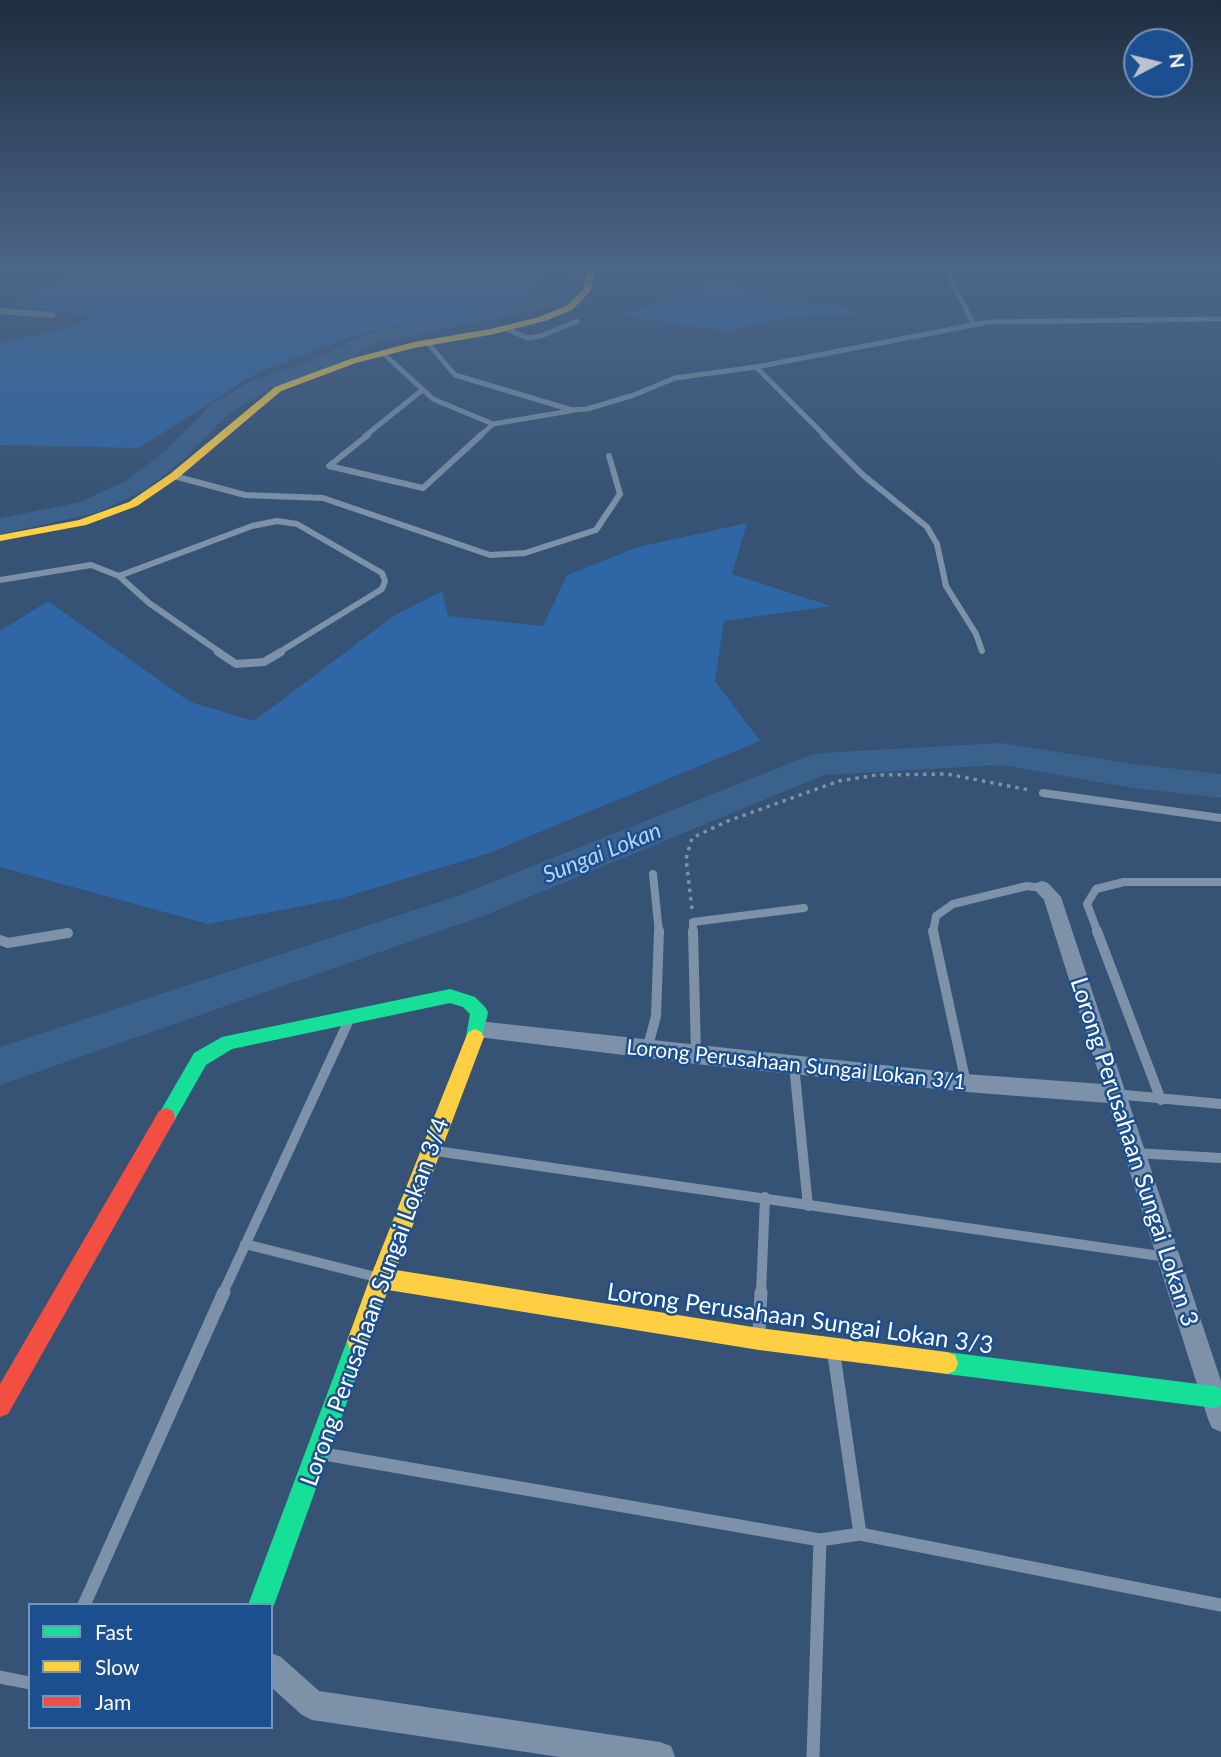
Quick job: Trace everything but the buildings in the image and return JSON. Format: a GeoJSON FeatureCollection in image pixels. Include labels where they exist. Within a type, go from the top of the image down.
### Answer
{"type":"FeatureCollection","features":[{"type":"Feature","properties":{"kind":"street"},"geometry":{"type":"LineString","coordinates":[[0,538],[82,523],[133,504],[174,476],[278,389],[399,349]]}},
{"type":"Feature","properties":{"kind":"street","name":"Lorong Perusahaan Sungai Lokan 3"},"geometry":{"type":"LineString","coordinates":[[1042,888],[1052,897],[1133,1153],[1217,1396],[1221,1419]]}},
{"type":"Feature","properties":{"kind":"street"},"geometry":{"type":"LineString","coordinates":[[0,1406],[200,1059],[228,1042],[450,996],[469,1002],[479,1012],[478,1029]]}},
{"type":"Feature","properties":{"kind":"street","name":"Lorong Perusahaan Sungai Lokan 3/1"},"geometry":{"type":"LineString","coordinates":[[478,1029],[647,1050],[966,1083],[1115,1094]]}},
{"type":"Feature","properties":{"kind":"street","name":"Lorong Perusahaan Sungai Lokan 3/4"},"geometry":{"type":"LineString","coordinates":[[262,1603],[381,1278],[478,1029]]}},
{"type":"Feature","properties":{"kind":"street","name":"Lorong Perusahaan Sungai Lokan 3/3"},"geometry":{"type":"LineString","coordinates":[[381,1278],[833,1350],[1217,1396]]}},
{"type":"Feature","properties":{"kind":"street"},"geometry":{"type":"LineString","coordinates":[[277,1673],[312,1705],[660,1757]]}},
{"type":"Feature","properties":{"kind":"lane"},"geometry":{"type":"LineString","coordinates":[[433,349],[455,375],[572,410]]}},
{"type":"Feature","properties":{"kind":"lane"},"geometry":{"type":"LineString","coordinates":[[383,353],[421,391],[433,399],[493,424],[524,421],[611,402],[675,378],[756,367],[849,349]]}},
{"type":"Feature","properties":{"kind":"lane"},"geometry":{"type":"LineString","coordinates":[[756,367],[863,475],[927,527],[937,544],[946,586],[976,634],[982,651]]}},
{"type":"Feature","properties":{"kind":"lane"},"geometry":{"type":"LineString","coordinates":[[421,391],[329,466],[423,488],[493,424]]}},
{"type":"Feature","properties":{"kind":"lane"},"geometry":{"type":"LineString","coordinates":[[174,476],[244,495],[305,495],[323,498],[387,518],[462,548],[490,555],[525,553],[596,530],[620,494],[609,456]]}},
{"type":"Feature","properties":{"kind":"lane"},"geometry":{"type":"LineString","coordinates":[[0,580],[91,565],[119,576],[149,603],[236,664],[264,662],[382,589],[385,581],[382,573],[298,524],[277,521],[252,526],[119,576]]}},
{"type":"Feature","properties":{"kind":"lane"},"geometry":{"type":"LineString","coordinates":[[1043,793],[1221,818]]}},
{"type":"Feature","properties":{"kind":"lane"},"geometry":{"type":"LineString","coordinates":[[647,1050],[656,1016],[660,943],[653,874]]}},
{"type":"Feature","properties":{"kind":"lane"},"geometry":{"type":"LineString","coordinates":[[1161,1100],[1087,904],[1096,889],[1124,882],[1221,882]]}},
{"type":"Feature","properties":{"kind":"lane"},"geometry":{"type":"LineString","coordinates":[[966,1083],[933,931],[936,916],[953,904],[1027,886],[1042,888]]}},
{"type":"Feature","properties":{"kind":"lane"},"geometry":{"type":"LineString","coordinates":[[696,1055],[693,922],[804,908]]}},
{"type":"Feature","properties":{"kind":"lane"},"geometry":{"type":"LineString","coordinates":[[3,943],[68,933]]}},
{"type":"Feature","properties":{"kind":"lane"},"geometry":{"type":"LineString","coordinates":[[85,1603],[245,1244],[352,1016]]}},
{"type":"Feature","properties":{"kind":"lane"},"geometry":{"type":"LineString","coordinates":[[794,1065],[808,1206]]}},
{"type":"Feature","properties":{"kind":"lane"},"geometry":{"type":"LineString","coordinates":[[1115,1094],[1221,1104]]}},
{"type":"Feature","properties":{"kind":"lane"},"geometry":{"type":"LineString","coordinates":[[430,1150],[1168,1257]]}},
{"type":"Feature","properties":{"kind":"lane"},"geometry":{"type":"LineString","coordinates":[[1133,1153],[1221,1158]]}},
{"type":"Feature","properties":{"kind":"lane"},"geometry":{"type":"LineString","coordinates":[[759,1339],[765,1197]]}},
{"type":"Feature","properties":{"kind":"lane"},"geometry":{"type":"LineString","coordinates":[[245,1244],[381,1278]]}},
{"type":"Feature","properties":{"kind":"lane"},"geometry":{"type":"LineString","coordinates":[[833,1350],[860,1534]]}},
{"type":"Feature","properties":{"kind":"lane"},"geometry":{"type":"LineString","coordinates":[[319,1453],[820,1540],[860,1534],[1221,1605]]}},
{"type":"Feature","properties":{"kind":"lane"},"geometry":{"type":"LineString","coordinates":[[813,1757],[820,1540]]}},
{"type":"Feature","properties":{"kind":"lane"},"geometry":{"type":"LineString","coordinates":[[0,1677],[28,1682]]}},
{"type":"Feature","properties":{"kind":"path"},"geometry":{"type":"LineString","coordinates":[[693,922],[686,859],[692,838],[728,821],[839,781],[876,775],[947,775],[1043,793]]}},
{"type":"Feature","properties":{"kind":"shaded area"},"geometry":{"type":"Polygon","coordinates":[[[0,349],[319,349],[258,372],[139,448],[0,445],[0,349]]]}},
{"type":"Feature","properties":{"kind":"shaded area"},"geometry":{"type":"Polygon","coordinates":[[[747,523],[732,574],[831,606],[724,621],[715,681],[760,741],[489,853],[339,899],[208,924],[0,867],[0,631],[48,601],[190,702],[254,721],[395,615],[442,591],[448,616],[543,626],[567,575],[638,547],[747,523]]]}},
{"type":"Feature","properties":{"kind":"waterway"},"geometry":{"type":"LineString","coordinates":[[0,526],[88,508],[136,485],[176,454],[219,410],[257,387],[315,366],[350,349]]}},
{"type":"Feature","properties":{"kind":"waterway","name":"Sungai Lokan"},"geometry":{"type":"LineString","coordinates":[[0,1066],[473,905],[820,764],[1001,754],[1133,776],[1221,786]]}},
{"type":"Feature","properties":{"kind":"traffic: fast"},"geometry":{"type":"LineString","coordinates":[[166,1117],[200,1059],[228,1042],[450,996],[469,1002],[479,1012],[475,1037]]}},
{"type":"Feature","properties":{"kind":"traffic: fast"},"geometry":{"type":"LineString","coordinates":[[262,1603],[358,1341]]}},
{"type":"Feature","properties":{"kind":"traffic: fast"},"geometry":{"type":"LineString","coordinates":[[947,1363],[1214,1397]]}},
{"type":"Feature","properties":{"kind":"traffic: slow"},"geometry":{"type":"LineString","coordinates":[[0,538],[82,523],[133,504],[174,476],[278,389],[353,361],[399,349]]}},
{"type":"Feature","properties":{"kind":"traffic: slow"},"geometry":{"type":"LineString","coordinates":[[358,1341],[475,1037]]}},
{"type":"Feature","properties":{"kind":"traffic: slow"},"geometry":{"type":"LineString","coordinates":[[381,1278],[759,1339],[947,1363]]}},
{"type":"Feature","properties":{"kind":"traffic: jam"},"geometry":{"type":"LineString","coordinates":[[0,1406],[166,1117]]}}]}
